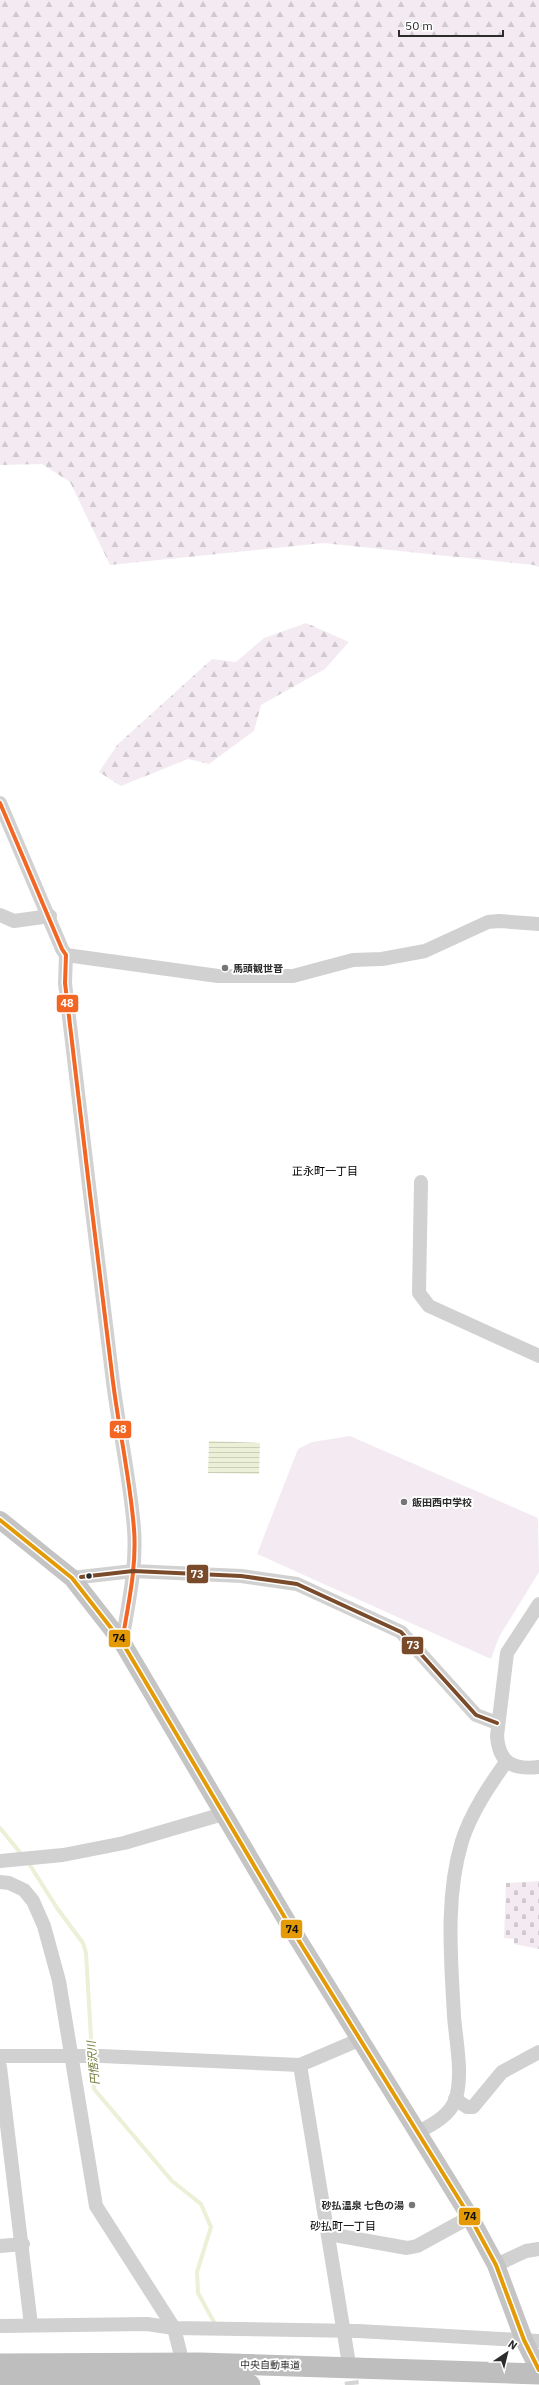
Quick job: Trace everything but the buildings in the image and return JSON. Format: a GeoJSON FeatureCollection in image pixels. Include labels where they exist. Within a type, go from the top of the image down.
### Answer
{"type":"FeatureCollection","features":[{"type":"Feature","properties":{"kind":"highway","name":"中央自動車道"},"geometry":{"type":"LineString","coordinates":[[0,2364],[208,2363],[534,2372]]}},
{"type":"Feature","properties":{"kind":"highway","name":"中央自動車道"},"geometry":{"type":"LineString","coordinates":[[0,2384],[148,2382],[250,2385]]}},
{"type":"Feature","properties":{"kind":"main road"},"geometry":{"type":"LineString","coordinates":[[0,1520],[72,1578],[122,1642],[223,1814],[470,2217],[496,2265],[532,2340],[534,2372]]}},
{"type":"Feature","properties":{"kind":"street"},"geometry":{"type":"LineString","coordinates":[[0,803],[50,916],[62,949],[66,955],[65,983],[90,1208],[101,1274],[112,1374],[134,1530],[133,1572],[122,1642]]}},
{"type":"Feature","properties":{"kind":"street"},"geometry":{"type":"LineString","coordinates":[[0,915],[14,921],[50,916]]}},
{"type":"Feature","properties":{"kind":"street"},"geometry":{"type":"LineString","coordinates":[[66,955],[218,976],[293,976],[353,960],[382,959],[426,951],[488,922],[499,921],[539,924]]}},
{"type":"Feature","properties":{"kind":"street"},"geometry":{"type":"LineString","coordinates":[[421,1182],[419,1293],[429,1306],[539,1356]]}},
{"type":"Feature","properties":{"kind":"street"},"geometry":{"type":"LineString","coordinates":[[72,1578],[133,1572],[242,1576],[297,1584],[401,1632],[476,1715],[497,1723]]}},
{"type":"Feature","properties":{"kind":"street"},"geometry":{"type":"LineString","coordinates":[[539,1604],[507,1653],[497,1723],[498,1749],[506,1762],[517,1767],[539,1767]]}},
{"type":"Feature","properties":{"kind":"street"},"geometry":{"type":"LineString","coordinates":[[418,2132],[444,2116],[456,2099],[458,2078],[450,1955],[454,1886],[462,1842],[474,1815],[506,1762]]}},
{"type":"Feature","properties":{"kind":"street"},"geometry":{"type":"LineString","coordinates":[[4,1860],[63,1856],[124,1843],[223,1814]]}},
{"type":"Feature","properties":{"kind":"street"},"geometry":{"type":"LineString","coordinates":[[0,1882],[9,1882],[24,1890],[33,1901],[44,1926],[59,1981],[96,2206],[174,2328],[180,2352]]}},
{"type":"Feature","properties":{"kind":"street"},"geometry":{"type":"LineString","coordinates":[[0,2056],[71,2055],[300,2065],[361,2038]]}},
{"type":"Feature","properties":{"kind":"street"},"geometry":{"type":"LineString","coordinates":[[456,2099],[467,2107],[473,2107],[478,2103],[502,2072],[539,2052]]}},
{"type":"Feature","properties":{"kind":"street"},"geometry":{"type":"LineString","coordinates":[[300,2065],[345,2331],[348,2358]]}},
{"type":"Feature","properties":{"kind":"street"},"geometry":{"type":"LineString","coordinates":[[0,2067],[23,2244],[31,2325]]}},
{"type":"Feature","properties":{"kind":"street"},"geometry":{"type":"LineString","coordinates":[[329,2234],[407,2248],[417,2246],[470,2217]]}},
{"type":"Feature","properties":{"kind":"street"},"geometry":{"type":"LineString","coordinates":[[0,2246],[23,2244]]}},
{"type":"Feature","properties":{"kind":"street"},"geometry":{"type":"LineString","coordinates":[[496,2265],[526,2251],[539,2249]]}},
{"type":"Feature","properties":{"kind":"street"},"geometry":{"type":"LineString","coordinates":[[0,2326],[147,2324],[174,2328],[345,2331],[532,2340]]}},
{"type":"Feature","properties":{"kind":"green space"},"geometry":{"type":"Polygon","coordinates":[[[0,0],[539,0],[539,567],[534,565],[323,543],[110,565],[70,482],[42,464],[0,465],[0,0]]]}},
{"type":"Feature","properties":{"kind":"green space"},"geometry":{"type":"Polygon","coordinates":[[[306,623],[349,642],[325,669],[261,705],[254,731],[209,764],[188,759],[121,786],[99,772],[118,744],[212,659],[236,662],[264,638],[306,623]]]}},
{"type":"Feature","properties":{"kind":"green space"},"geometry":{"type":"Polygon","coordinates":[[[350,1436],[538,1518],[539,1572],[499,1637],[491,1659],[257,1554],[298,1449],[312,1442],[350,1436]]]}},
{"type":"Feature","properties":{"kind":"green space"},"geometry":{"type":"Polygon","coordinates":[[[539,1881],[539,1949],[514,1944],[514,1939],[504,1938],[506,1883],[539,1881]]]}},
{"type":"Feature","properties":{"kind":"shaded area"},"geometry":{"type":"Polygon","coordinates":[[[209,1441],[260,1443],[259,1474],[208,1473],[209,1441]]]}},
{"type":"Feature","properties":{"kind":"waterway","name":"円悟沢川"},"geometry":{"type":"LineString","coordinates":[[0,1828],[22,1855]]}},
{"type":"Feature","properties":{"kind":"waterway","name":"円悟沢川"},"geometry":{"type":"LineString","coordinates":[[28,1862],[57,1908],[83,1943],[86,1953],[94,2089],[172,2181],[201,2204],[211,2227],[197,2272],[198,2293],[214,2322]]}},
{"type":"Feature","properties":{"kind":"tunnel"},"geometry":{"type":"LineString","coordinates":[[349,2360],[352,2385]]}},
{"type":"Feature","properties":{"kind":"transit line","name":"48"},"geometry":{"type":"LineString","coordinates":[[0,803],[62,949],[66,955],[65,983],[76,1081],[117,1413],[130,1490],[134,1529],[135,1543],[133,1572],[122,1642]]}},
{"type":"Feature","properties":{"kind":"transit line","name":"74"},"geometry":{"type":"LineString","coordinates":[[0,1520],[72,1578],[122,1642],[291,1928],[470,2217],[496,2265],[524,2340],[539,2370]]}},
{"type":"Feature","properties":{"kind":"transit line","name":"73"},"geometry":{"type":"LineString","coordinates":[[81,1577],[133,1571],[241,1576],[297,1584],[401,1632],[476,1715],[497,1723]]}},
{"type":"Feature","properties":{"kind":"place","name":"馬頭観世音"},"geometry":{"type":"Point","coordinates":[225,968]}},
{"type":"Feature","properties":{"kind":"place","name":"飯田西中学校"},"geometry":{"type":"Point","coordinates":[404,1502]}},
{"type":"Feature","properties":{"kind":"place","name":"砂払温泉 七色の湯"},"geometry":{"type":"Point","coordinates":[412,2205]}},
{"type":"Feature","properties":{"kind":"district","name":"正永町一丁目"},"geometry":{"type":"Point","coordinates":[325,1171]}},
{"type":"Feature","properties":{"kind":"district","name":"砂払町一丁目"},"geometry":{"type":"Point","coordinates":[343,2226]}}]}
